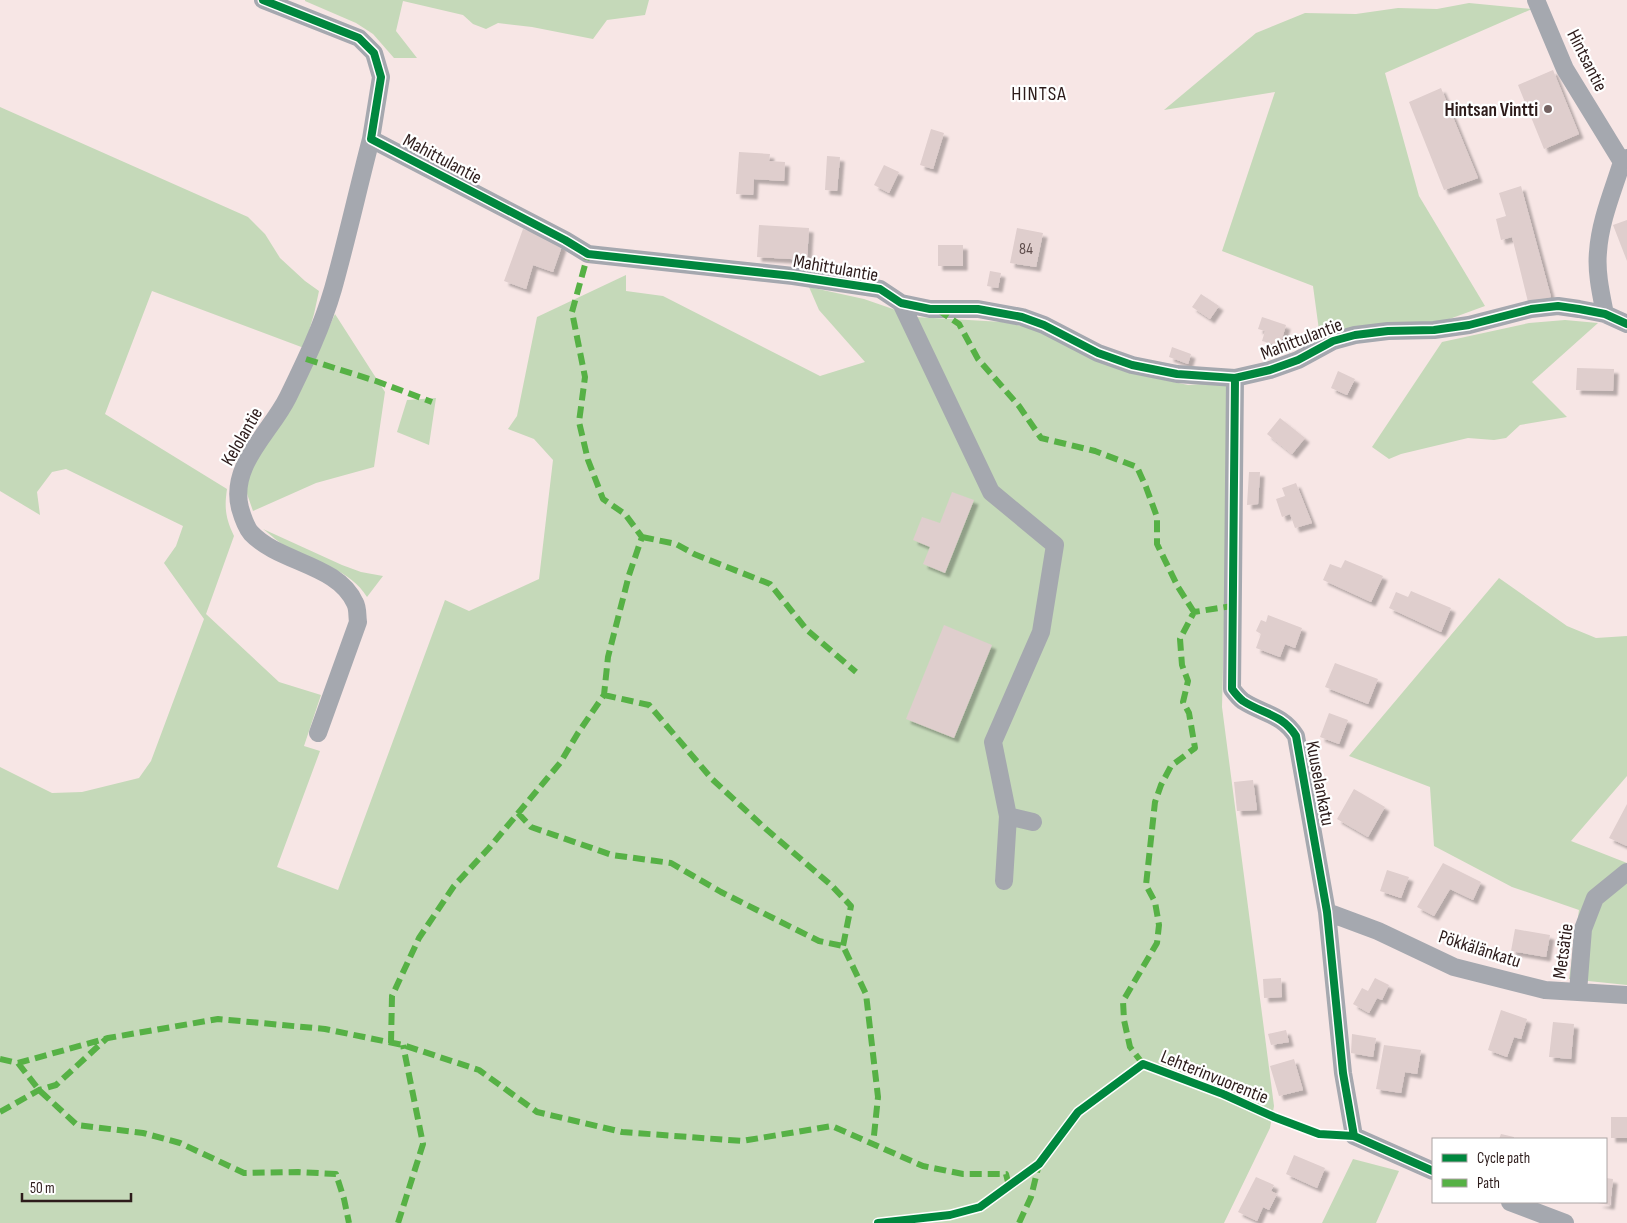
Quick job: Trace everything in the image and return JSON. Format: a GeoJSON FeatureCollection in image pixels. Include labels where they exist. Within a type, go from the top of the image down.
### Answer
{"type":"FeatureCollection","features":[{"type":"Feature","properties":{"kind":"street"},"geometry":{"type":"LineString","coordinates":[[263,0],[359,38],[374,53],[381,77],[371,139]]}},
{"type":"Feature","properties":{"kind":"street","name":"Hintsantie"},"geometry":{"type":"LineString","coordinates":[[1536,0],[1565,68],[1625,160]]}},
{"type":"Feature","properties":{"kind":"street","name":"Mahittulantie"},"geometry":{"type":"LineString","coordinates":[[371,139],[565,240],[588,254],[793,276],[880,288],[901,303],[930,309],[978,309],[1022,317],[1044,325],[1098,353],[1132,365],[1177,374],[1235,378],[1270,370],[1298,360],[1334,341],[1355,335],[1388,331],[1434,330],[1460,326],[1531,309],[1558,306],[1605,314],[1627,324]]}},
{"type":"Feature","properties":{"kind":"street","name":"Kelolantie"},"geometry":{"type":"LineString","coordinates":[[318,733],[358,622],[356,605],[348,590],[336,580],[272,549],[250,532],[240,507],[239,480],[251,455],[287,400],[318,334],[333,290],[371,139]]}},
{"type":"Feature","properties":{"kind":"street"},"geometry":{"type":"LineString","coordinates":[[1605,314],[1597,254],[1601,229],[1625,160]]}},
{"type":"Feature","properties":{"kind":"street"},"geometry":{"type":"LineString","coordinates":[[901,303],[991,492],[1055,545],[1040,632],[992,742],[1008,816],[1004,882]]}},
{"type":"Feature","properties":{"kind":"street","name":"Kuuselankatu"},"geometry":{"type":"LineString","coordinates":[[1235,378],[1232,689],[1242,700],[1282,720],[1291,728],[1296,736],[1327,912],[1343,1073],[1354,1136],[1432,1171]]}},
{"type":"Feature","properties":{"kind":"street"},"geometry":{"type":"LineString","coordinates":[[1008,816],[1033,822]]}},
{"type":"Feature","properties":{"kind":"street","name":"Metsätie"},"geometry":{"type":"LineString","coordinates":[[1578,992],[1583,929],[1595,898],[1627,872]]}},
{"type":"Feature","properties":{"kind":"street","name":"Pökkälänkatu"},"geometry":{"type":"LineString","coordinates":[[1327,912],[1378,932],[1454,967],[1546,990],[1627,995]]}},
{"type":"Feature","properties":{"kind":"street"},"geometry":{"type":"LineString","coordinates":[[1513,1203],[1565,1223]]}},
{"type":"Feature","properties":{"kind":"green space"},"geometry":{"type":"Polygon","coordinates":[[[305,0],[649,0],[645,15],[607,20],[593,39],[532,27],[498,23],[486,29],[473,24],[463,15],[403,1],[396,31],[417,58],[394,58],[373,34],[356,23],[305,0]]]}},
{"type":"Feature","properties":{"kind":"green space"},"geometry":{"type":"Polygon","coordinates":[[[1469,3],[1532,9],[1385,73],[1419,196],[1485,306],[1444,321],[1321,345],[1313,286],[1222,251],[1275,92],[1164,110],[1256,33],[1305,13],[1356,14],[1398,8],[1437,9],[1469,3]]]}},
{"type":"Feature","properties":{"kind":"green space"},"geometry":{"type":"Polygon","coordinates":[[[0,107],[248,217],[265,234],[280,258],[319,291],[304,348],[152,291],[105,414],[227,489],[226,514],[234,536],[206,614],[279,682],[321,695],[304,746],[320,751],[277,867],[338,890],[445,600],[469,611],[539,579],[553,460],[534,439],[508,429],[517,416],[537,317],[626,275],[626,291],[663,296],[820,376],[865,362],[819,310],[809,287],[864,299],[916,317],[1003,322],[1032,328],[1137,374],[1188,385],[1230,382],[1222,707],[1274,1106],[1270,1128],[1224,1223],[0,1223],[0,767],[52,793],[82,792],[139,778],[151,761],[204,619],[164,563],[176,546],[183,526],[66,469],[52,472],[37,492],[40,515],[0,491],[0,107]]]}},
{"type":"Feature","properties":{"kind":"green space"},"geometry":{"type":"Polygon","coordinates":[[[335,314],[385,392],[374,467],[316,483],[253,511],[246,491],[248,472],[297,395],[335,314]]]}},
{"type":"Feature","properties":{"kind":"green space"},"geometry":{"type":"Polygon","coordinates":[[[1565,320],[1598,323],[1532,382],[1567,417],[1520,425],[1506,438],[1494,440],[1468,438],[1401,454],[1389,459],[1372,447],[1442,342],[1529,323],[1565,320]]]}},
{"type":"Feature","properties":{"kind":"green space"},"geometry":{"type":"Polygon","coordinates":[[[436,398],[429,445],[397,432],[407,400],[436,398]]]}},
{"type":"Feature","properties":{"kind":"green space"},"geometry":{"type":"Polygon","coordinates":[[[263,529],[342,565],[361,572],[383,576],[367,597],[352,580],[342,573],[288,548],[263,529]]]}},
{"type":"Feature","properties":{"kind":"green space"},"geometry":{"type":"Polygon","coordinates":[[[1499,578],[1567,626],[1596,638],[1627,636],[1627,776],[1571,841],[1627,863],[1627,985],[1569,979],[1579,910],[1512,887],[1434,846],[1430,787],[1349,756],[1499,578]]]}},
{"type":"Feature","properties":{"kind":"green space"},"geometry":{"type":"Polygon","coordinates":[[[1353,1159],[1399,1171],[1376,1223],[1322,1223],[1353,1159]]]}},
{"type":"Feature","properties":{"kind":"building","name":"Hintsan Vintti"},"geometry":{"type":"Polygon","coordinates":[[[1553,70],[1579,134],[1544,149],[1518,85],[1553,70]]]}},
{"type":"Feature","properties":{"kind":"building"},"geometry":{"type":"Polygon","coordinates":[[[1441,88],[1478,178],[1444,190],[1409,102],[1441,88]]]}},
{"type":"Feature","properties":{"kind":"building"},"geometry":{"type":"Polygon","coordinates":[[[931,129],[944,133],[933,169],[920,165],[931,129]]]}},
{"type":"Feature","properties":{"kind":"building"},"geometry":{"type":"Polygon","coordinates":[[[739,152],[770,154],[769,161],[785,162],[784,181],[754,179],[753,195],[736,194],[739,152]]]}},
{"type":"Feature","properties":{"kind":"building"},"geometry":{"type":"Polygon","coordinates":[[[827,156],[840,157],[837,191],[825,190],[827,156]]]}},
{"type":"Feature","properties":{"kind":"building"},"geometry":{"type":"Polygon","coordinates":[[[884,165],[899,172],[889,193],[874,185],[884,165]]]}},
{"type":"Feature","properties":{"kind":"building"},"geometry":{"type":"Polygon","coordinates":[[[1521,186],[1551,297],[1528,302],[1512,237],[1501,240],[1496,219],[1506,216],[1499,193],[1521,186]]]}},
{"type":"Feature","properties":{"kind":"building"},"geometry":{"type":"Polygon","coordinates":[[[1627,220],[1627,261],[1613,225],[1627,220]]]}},
{"type":"Feature","properties":{"kind":"building"},"geometry":{"type":"Polygon","coordinates":[[[759,225],[809,228],[807,260],[757,257],[759,225]]]}},
{"type":"Feature","properties":{"kind":"building"},"geometry":{"type":"Polygon","coordinates":[[[1017,228],[1043,233],[1036,267],[1010,263],[1017,228]]]}},
{"type":"Feature","properties":{"kind":"building"},"geometry":{"type":"Polygon","coordinates":[[[523,229],[556,240],[562,246],[553,272],[533,265],[526,289],[504,281],[523,229]]]}},
{"type":"Feature","properties":{"kind":"building"},"geometry":{"type":"Polygon","coordinates":[[[938,245],[963,245],[963,266],[938,266],[938,245]]]}},
{"type":"Feature","properties":{"kind":"building"},"geometry":{"type":"Polygon","coordinates":[[[990,271],[1001,273],[998,288],[987,286],[990,271]]]}},
{"type":"Feature","properties":{"kind":"building"},"geometry":{"type":"Polygon","coordinates":[[[1201,294],[1219,306],[1210,319],[1192,307],[1201,294]]]}},
{"type":"Feature","properties":{"kind":"building"},"geometry":{"type":"Polygon","coordinates":[[[1262,317],[1286,325],[1280,346],[1262,341],[1265,331],[1258,329],[1262,317]]]}},
{"type":"Feature","properties":{"kind":"building"},"geometry":{"type":"Polygon","coordinates":[[[1172,347],[1191,354],[1188,364],[1169,357],[1172,347]]]}},
{"type":"Feature","properties":{"kind":"building"},"geometry":{"type":"Polygon","coordinates":[[[1577,368],[1614,369],[1613,391],[1576,390],[1577,368]]]}},
{"type":"Feature","properties":{"kind":"building"},"geometry":{"type":"Polygon","coordinates":[[[1338,371],[1355,379],[1347,395],[1331,388],[1338,371]]]}},
{"type":"Feature","properties":{"kind":"building"},"geometry":{"type":"Polygon","coordinates":[[[1280,418],[1305,438],[1292,454],[1267,434],[1280,418]]]}},
{"type":"Feature","properties":{"kind":"building"},"geometry":{"type":"Polygon","coordinates":[[[1249,472],[1260,472],[1258,504],[1247,505],[1249,472]]]}},
{"type":"Feature","properties":{"kind":"building"},"geometry":{"type":"Polygon","coordinates":[[[1296,483],[1312,523],[1295,528],[1290,514],[1282,517],[1276,499],[1285,496],[1282,488],[1296,483]]]}},
{"type":"Feature","properties":{"kind":"building"},"geometry":{"type":"Polygon","coordinates":[[[952,492],[974,500],[945,573],[923,564],[930,547],[913,540],[922,517],[940,523],[952,492]]]}},
{"type":"Feature","properties":{"kind":"building"},"geometry":{"type":"Polygon","coordinates":[[[1345,560],[1383,576],[1371,602],[1323,580],[1330,564],[1341,568],[1345,560]]]}},
{"type":"Feature","properties":{"kind":"building"},"geometry":{"type":"Polygon","coordinates":[[[1411,591],[1451,608],[1441,632],[1389,608],[1396,592],[1408,597],[1411,591]]]}},
{"type":"Feature","properties":{"kind":"building"},"geometry":{"type":"Polygon","coordinates":[[[1268,615],[1302,628],[1295,648],[1285,644],[1280,657],[1256,648],[1261,634],[1256,631],[1261,620],[1266,622],[1268,615]]]}},
{"type":"Feature","properties":{"kind":"building"},"geometry":{"type":"Polygon","coordinates":[[[944,625],[992,645],[954,738],[906,719],[944,625]]]}},
{"type":"Feature","properties":{"kind":"building"},"geometry":{"type":"Polygon","coordinates":[[[1335,663],[1378,679],[1368,704],[1325,687],[1335,663]]]}},
{"type":"Feature","properties":{"kind":"building"},"geometry":{"type":"Polygon","coordinates":[[[1329,713],[1348,720],[1339,744],[1320,737],[1329,713]]]}},
{"type":"Feature","properties":{"kind":"building"},"geometry":{"type":"Polygon","coordinates":[[[1253,780],[1257,810],[1237,811],[1234,782],[1253,780]]]}},
{"type":"Feature","properties":{"kind":"building"},"geometry":{"type":"Polygon","coordinates":[[[1354,789],[1385,807],[1368,837],[1337,819],[1354,789]]]}},
{"type":"Feature","properties":{"kind":"building"},"geometry":{"type":"Polygon","coordinates":[[[1627,804],[1627,846],[1609,838],[1627,804]]]}},
{"type":"Feature","properties":{"kind":"building"},"geometry":{"type":"Polygon","coordinates":[[[1443,863],[1481,882],[1473,900],[1450,889],[1434,916],[1417,907],[1443,863]]]}},
{"type":"Feature","properties":{"kind":"building"},"geometry":{"type":"Polygon","coordinates":[[[1387,870],[1409,877],[1401,898],[1380,891],[1387,870]]]}},
{"type":"Feature","properties":{"kind":"building"},"geometry":{"type":"Polygon","coordinates":[[[1515,929],[1550,935],[1546,957],[1511,951],[1515,929]]]}},
{"type":"Feature","properties":{"kind":"building"},"geometry":{"type":"Polygon","coordinates":[[[1281,978],[1282,997],[1264,998],[1263,979],[1281,978]]]}},
{"type":"Feature","properties":{"kind":"building"},"geometry":{"type":"Polygon","coordinates":[[[1375,978],[1389,985],[1382,1000],[1377,998],[1369,1013],[1353,1004],[1362,988],[1368,991],[1375,978]]]}},
{"type":"Feature","properties":{"kind":"building"},"geometry":{"type":"Polygon","coordinates":[[[1501,1010],[1527,1019],[1521,1039],[1514,1037],[1507,1057],[1488,1050],[1501,1010]]]}},
{"type":"Feature","properties":{"kind":"building"},"geometry":{"type":"Polygon","coordinates":[[[1553,1022],[1574,1024],[1571,1059],[1549,1057],[1553,1022]]]}},
{"type":"Feature","properties":{"kind":"building"},"geometry":{"type":"Polygon","coordinates":[[[1286,1030],[1289,1042],[1271,1045],[1268,1034],[1286,1030]]]}},
{"type":"Feature","properties":{"kind":"building"},"geometry":{"type":"Polygon","coordinates":[[[1352,1034],[1376,1038],[1373,1057],[1351,1053],[1352,1034]]]}},
{"type":"Feature","properties":{"kind":"building"},"geometry":{"type":"Polygon","coordinates":[[[1384,1045],[1421,1050],[1417,1074],[1405,1072],[1401,1093],[1376,1089],[1384,1045]]]}},
{"type":"Feature","properties":{"kind":"building"},"geometry":{"type":"Polygon","coordinates":[[[1294,1059],[1303,1090],[1279,1096],[1270,1066],[1294,1059]]]}},
{"type":"Feature","properties":{"kind":"building"},"geometry":{"type":"Polygon","coordinates":[[[1611,1117],[1627,1117],[1627,1138],[1611,1138],[1611,1117]]]}},
{"type":"Feature","properties":{"kind":"building"},"geometry":{"type":"Polygon","coordinates":[[[1501,1134],[1514,1137],[1514,1138],[1499,1138],[1501,1134]]]}},
{"type":"Feature","properties":{"kind":"building"},"geometry":{"type":"Polygon","coordinates":[[[1294,1155],[1325,1168],[1317,1188],[1286,1174],[1294,1155]]]}},
{"type":"Feature","properties":{"kind":"building"},"geometry":{"type":"Polygon","coordinates":[[[1256,1177],[1274,1185],[1271,1191],[1277,1194],[1269,1210],[1263,1207],[1257,1221],[1238,1212],[1256,1177]]]}},
{"type":"Feature","properties":{"kind":"building"},"geometry":{"type":"Polygon","coordinates":[[[1607,1178],[1613,1179],[1610,1205],[1597,1203],[1607,1203],[1607,1178]]]}},
{"type":"Feature","properties":{"kind":"marked path"},"geometry":{"type":"LineString","coordinates":[[391,1043],[392,996],[419,938],[454,886],[489,848],[560,763],[604,695],[608,657],[629,575],[642,537],[625,514],[603,499],[588,460],[579,422],[585,377],[572,312],[588,254]]}},
{"type":"Feature","properties":{"kind":"marked path"},"geometry":{"type":"LineString","coordinates":[[938,310],[959,324],[978,359],[1019,406],[1041,438],[1095,451],[1137,467],[1157,517],[1157,544],[1178,587],[1194,612]]}},
{"type":"Feature","properties":{"kind":"marked path"},"geometry":{"type":"LineString","coordinates":[[306,359],[376,381],[432,402]]}},
{"type":"Feature","properties":{"kind":"marked path"},"geometry":{"type":"LineString","coordinates":[[642,537],[676,544],[694,554],[770,584],[807,630],[856,672]]}},
{"type":"Feature","properties":{"kind":"marked path"},"geometry":{"type":"LineString","coordinates":[[1143,1064],[1130,1047],[1124,1020],[1123,1001],[1157,943],[1159,925],[1155,902],[1146,885],[1155,802],[1171,766],[1195,748],[1189,713],[1183,702],[1188,681],[1182,665],[1180,639],[1194,612],[1232,606]]}},
{"type":"Feature","properties":{"kind":"marked path"},"geometry":{"type":"LineString","coordinates":[[604,695],[649,705],[712,779],[831,885],[851,906],[843,946]]}},
{"type":"Feature","properties":{"kind":"marked path"},"geometry":{"type":"LineString","coordinates":[[518,813],[531,827],[612,855],[671,863],[721,892],[819,941],[843,946],[866,994],[878,1097],[873,1145]]}},
{"type":"Feature","properties":{"kind":"marked path"},"geometry":{"type":"LineString","coordinates":[[0,1059],[18,1063],[108,1038],[218,1019],[325,1029],[403,1045],[479,1070],[537,1112],[622,1132],[742,1141],[832,1126],[923,1166],[963,1174],[1006,1174],[1009,1186]]}},
{"type":"Feature","properties":{"kind":"marked path"},"geometry":{"type":"LineString","coordinates":[[0,1112],[39,1090],[56,1085],[106,1039]]}},
{"type":"Feature","properties":{"kind":"marked path"},"geometry":{"type":"LineString","coordinates":[[398,1223],[423,1144],[403,1045]]}},
{"type":"Feature","properties":{"kind":"marked path"},"geometry":{"type":"LineString","coordinates":[[18,1063],[39,1090],[77,1125],[143,1133],[180,1143],[244,1173],[298,1172],[336,1174],[349,1223]]}},
{"type":"Feature","properties":{"kind":"marked path"},"geometry":{"type":"LineString","coordinates":[[1019,1223],[1031,1197],[1039,1164]]}},
{"type":"Feature","properties":{"kind":"cycle path"},"geometry":{"type":"LineString","coordinates":[[263,0],[359,38],[374,53],[381,77],[371,139],[565,240],[588,254],[793,276],[880,289],[901,303],[930,309],[978,309],[1022,317],[1044,325],[1098,353],[1132,365],[1177,374],[1235,378],[1270,370],[1298,360],[1333,341],[1355,335],[1388,331],[1434,330],[1469,325],[1531,309],[1558,306],[1579,309],[1605,314],[1627,324]]}},
{"type":"Feature","properties":{"kind":"cycle path"},"geometry":{"type":"LineString","coordinates":[[1235,378],[1232,689],[1243,701],[1285,723],[1296,736],[1327,912],[1343,1073],[1354,1136]]}},
{"type":"Feature","properties":{"kind":"cycle path","name":"Lehterinvuorentie"},"geometry":{"type":"LineString","coordinates":[[878,1223],[950,1215],[980,1207],[1039,1164],[1078,1112],[1143,1064],[1223,1094],[1274,1117],[1319,1134],[1354,1136],[1432,1171]]}},
{"type":"Feature","properties":{"kind":"place","name":"Hintsan Vintti"},"geometry":{"type":"Point","coordinates":[1548,109]}},
{"type":"Feature","properties":{"kind":"district","name":"HINTSA"},"geometry":{"type":"Point","coordinates":[1039,93]}}]}
